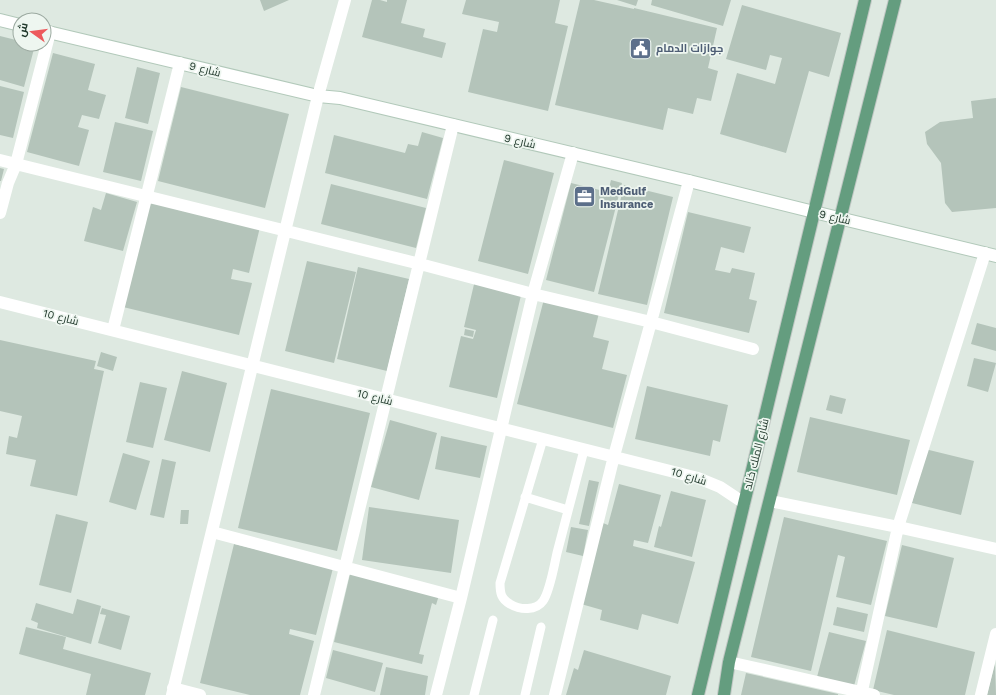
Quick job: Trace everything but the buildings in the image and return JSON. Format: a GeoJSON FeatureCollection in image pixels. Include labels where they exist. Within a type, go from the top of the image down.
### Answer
{"type":"FeatureCollection","features":[{"type":"Feature","properties":{"kind":"main road","name":"شارع الملك خالد"},"geometry":{"type":"LineString","coordinates":[[698,695],[865,0]]}},
{"type":"Feature","properties":{"kind":"main road"},"geometry":{"type":"LineString","coordinates":[[724,695],[729,662],[895,0]]}},
{"type":"Feature","properties":{"kind":"street"},"geometry":{"type":"LineString","coordinates":[[200,695],[172,692],[318,96],[345,0]]}},
{"type":"Feature","properties":{"kind":"street"},"geometry":{"type":"LineString","coordinates":[[0,20],[12,23]]}},
{"type":"Feature","properties":{"kind":"street","name":"شارع 9"},"geometry":{"type":"LineString","coordinates":[[52,33],[318,96],[340,98],[990,254]]}},
{"type":"Feature","properties":{"kind":"street"},"geometry":{"type":"LineString","coordinates":[[0,213],[8,183],[16,164],[42,52]]}},
{"type":"Feature","properties":{"kind":"street"},"geometry":{"type":"LineString","coordinates":[[113,330],[180,63]]}},
{"type":"Feature","properties":{"kind":"street"},"geometry":{"type":"LineString","coordinates":[[314,695],[453,125]]}},
{"type":"Feature","properties":{"kind":"street"},"geometry":{"type":"LineString","coordinates":[[436,695],[461,598],[533,294],[573,153]]}},
{"type":"Feature","properties":{"kind":"street"},"geometry":{"type":"LineString","coordinates":[[0,160],[286,230],[533,294],[652,322],[753,349]]}},
{"type":"Feature","properties":{"kind":"street"},"geometry":{"type":"LineString","coordinates":[[555,695],[614,456],[652,322],[689,181]]}},
{"type":"Feature","properties":{"kind":"street"},"geometry":{"type":"LineString","coordinates":[[729,662],[866,694],[898,527],[990,254]]}},
{"type":"Feature","properties":{"kind":"street","name":"شارع 10"},"geometry":{"type":"LineString","coordinates":[[0,302],[698,478],[720,487],[744,503]]}},
{"type":"Feature","properties":{"kind":"street"},"geometry":{"type":"LineString","coordinates":[[770,501],[996,549]]}},
{"type":"Feature","properties":{"kind":"street"},"geometry":{"type":"LineString","coordinates":[[212,532],[461,598]]}},
{"type":"Feature","properties":{"kind":"street"},"geometry":{"type":"LineString","coordinates":[[981,695],[996,634]]}},
{"type":"Feature","properties":{"kind":"lane"},"geometry":{"type":"LineString","coordinates":[[543,439],[500,584],[500,592],[504,600],[513,606],[526,609],[535,607],[543,601],[548,589],[584,450]]}},
{"type":"Feature","properties":{"kind":"lane"},"geometry":{"type":"LineString","coordinates":[[526,497],[568,510]]}},
{"type":"Feature","properties":{"kind":"lane"},"geometry":{"type":"LineString","coordinates":[[474,695],[493,620]]}},
{"type":"Feature","properties":{"kind":"lane"},"geometry":{"type":"LineString","coordinates":[[525,695],[542,627]]}},
{"type":"Feature","properties":{"kind":"place","name":"جوازات الدمام"},"geometry":{"type":"Point","coordinates":[641,48]}},
{"type":"Feature","properties":{"kind":"place","name":"MedGulf Insurance"},"geometry":{"type":"Point","coordinates":[584,197]}}]}
